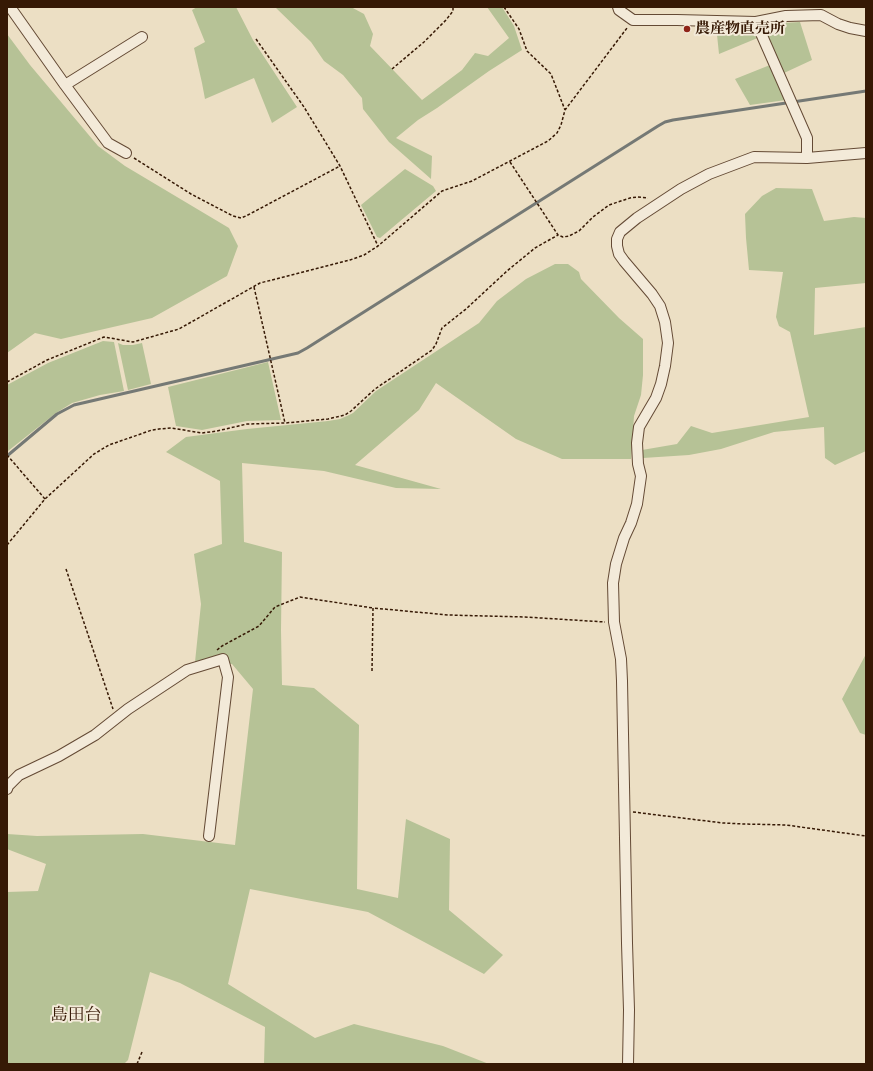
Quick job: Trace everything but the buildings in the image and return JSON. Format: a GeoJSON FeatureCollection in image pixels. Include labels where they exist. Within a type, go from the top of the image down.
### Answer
{"type":"FeatureCollection","features":[{"type":"Feature","properties":{"kind":"street"},"geometry":{"type":"LineString","coordinates":[[10,7],[108,143],[126,153]]}},
{"type":"Feature","properties":{"kind":"street"},"geometry":{"type":"LineString","coordinates":[[618,7],[619,10],[633,20],[716,20],[756,22],[786,16],[821,15],[838,24],[866,31]]}},
{"type":"Feature","properties":{"kind":"street"},"geometry":{"type":"LineString","coordinates":[[756,22],[806,138],[807,158]]}},
{"type":"Feature","properties":{"kind":"street"},"geometry":{"type":"LineString","coordinates":[[65,85],[142,37]]}},
{"type":"Feature","properties":{"kind":"street"},"geometry":{"type":"LineString","coordinates":[[628,1064],[629,1010],[622,674],[621,659],[614,622],[613,583],[616,564],[637,504],[641,476],[638,464],[637,443],[639,427],[656,398],[662,384],[668,343],[665,322],[660,306],[619,254],[617,239],[620,232],[637,218],[681,189],[709,174],[754,157],[807,158],[866,153]]}},
{"type":"Feature","properties":{"kind":"street"},"geometry":{"type":"LineString","coordinates":[[7,789],[19,775],[59,756],[95,735],[128,709],[187,670],[223,659],[228,677],[209,836]]}},
{"type":"Feature","properties":{"kind":"path"},"geometry":{"type":"LineString","coordinates":[[392,69],[424,42],[446,20],[453,11],[453,7]]}},
{"type":"Feature","properties":{"kind":"path"},"geometry":{"type":"LineString","coordinates":[[504,7],[519,29],[526,51],[551,74],[565,110]]}},
{"type":"Feature","properties":{"kind":"path"},"geometry":{"type":"LineString","coordinates":[[7,382],[46,360],[104,337],[133,342],[179,329],[260,283],[364,255],[378,246],[442,192],[472,181],[548,140],[557,133],[565,110],[633,20]]}},
{"type":"Feature","properties":{"kind":"path"},"geometry":{"type":"LineString","coordinates":[[256,39],[304,106],[340,166],[378,246]]}},
{"type":"Feature","properties":{"kind":"path"},"geometry":{"type":"LineString","coordinates":[[126,153],[191,194],[233,216],[241,218],[340,166]]}},
{"type":"Feature","properties":{"kind":"path"},"geometry":{"type":"LineString","coordinates":[[510,161],[558,235],[563,237],[579,231],[593,217],[609,205],[637,197],[647,198],[659,203]]}},
{"type":"Feature","properties":{"kind":"path"},"geometry":{"type":"LineString","coordinates":[[7,544],[45,500],[94,454],[110,445],[152,430],[171,428],[202,432],[217,431],[247,424],[285,423],[328,419],[340,417],[351,411],[375,389],[432,350],[442,328],[466,309],[507,271],[535,248],[558,235]]}},
{"type":"Feature","properties":{"kind":"path"},"geometry":{"type":"LineString","coordinates":[[254,287],[285,423]]}},
{"type":"Feature","properties":{"kind":"path"},"geometry":{"type":"LineString","coordinates":[[7,455],[45,500]]}},
{"type":"Feature","properties":{"kind":"path"},"geometry":{"type":"LineString","coordinates":[[66,569],[116,719]]}},
{"type":"Feature","properties":{"kind":"path"},"geometry":{"type":"LineString","coordinates":[[216,652],[222,646],[259,626],[275,606],[300,597],[373,608],[448,615],[525,617],[614,622]]}},
{"type":"Feature","properties":{"kind":"path"},"geometry":{"type":"LineString","coordinates":[[372,671],[373,608]]}},
{"type":"Feature","properties":{"kind":"path"},"geometry":{"type":"LineString","coordinates":[[625,811],[723,823],[786,825],[866,836]]}},
{"type":"Feature","properties":{"kind":"path"},"geometry":{"type":"LineString","coordinates":[[137,1064],[142,1052]]}},
{"type":"Feature","properties":{"kind":"green space"},"geometry":{"type":"Polygon","coordinates":[[[197,7],[236,7],[253,40],[297,107],[272,123],[254,78],[205,99],[194,48],[205,42],[192,10],[197,7]]]}},
{"type":"Feature","properties":{"kind":"green space"},"geometry":{"type":"Polygon","coordinates":[[[275,7],[351,7],[364,14],[373,34],[370,46],[422,100],[462,70],[475,53],[488,56],[509,38],[487,7],[502,7],[514,26],[522,50],[418,120],[396,138],[432,156],[431,179],[389,142],[363,109],[362,98],[343,75],[324,61],[311,42],[275,7]]]}},
{"type":"Feature","properties":{"kind":"green space"},"geometry":{"type":"Polygon","coordinates":[[[800,22],[812,60],[784,73],[766,32],[767,24],[800,22]]]}},
{"type":"Feature","properties":{"kind":"green space"},"geometry":{"type":"Polygon","coordinates":[[[716,25],[750,26],[755,29],[760,37],[719,54],[716,25]]]}},
{"type":"Feature","properties":{"kind":"green space"},"geometry":{"type":"Polygon","coordinates":[[[7,34],[30,65],[98,146],[125,166],[229,228],[238,246],[227,276],[152,318],[61,339],[35,333],[7,353],[7,34]]]}},
{"type":"Feature","properties":{"kind":"green space"},"geometry":{"type":"Polygon","coordinates":[[[770,65],[786,100],[750,105],[735,79],[770,65]]]}},
{"type":"Feature","properties":{"kind":"green space"},"geometry":{"type":"Polygon","coordinates":[[[405,169],[433,186],[436,191],[380,238],[377,237],[361,205],[405,169]]]}},
{"type":"Feature","properties":{"kind":"green space"},"geometry":{"type":"Polygon","coordinates":[[[776,188],[812,189],[824,221],[854,217],[866,218],[866,283],[815,288],[814,335],[866,327],[866,451],[835,465],[825,458],[824,427],[774,432],[721,449],[689,455],[643,458],[642,450],[677,444],[691,426],[712,433],[809,417],[790,332],[779,326],[776,317],[783,272],[749,270],[745,214],[762,196],[776,188]]]}},
{"type":"Feature","properties":{"kind":"green space"},"geometry":{"type":"Polygon","coordinates":[[[555,264],[568,264],[579,272],[581,279],[619,318],[643,339],[643,375],[641,395],[634,416],[631,459],[562,459],[516,439],[436,383],[419,410],[355,465],[441,489],[396,488],[324,471],[242,463],[244,542],[282,552],[282,685],[314,688],[359,725],[357,889],[398,898],[406,819],[450,839],[449,910],[503,955],[484,974],[368,912],[250,889],[228,984],[315,1038],[354,1024],[443,1046],[489,1064],[264,1064],[265,1027],[180,983],[150,972],[128,1060],[124,1064],[7,1064],[7,892],[38,891],[46,864],[7,849],[7,834],[37,836],[143,834],[235,845],[253,689],[232,664],[195,662],[201,604],[194,554],[222,544],[220,481],[166,452],[186,437],[328,421],[347,416],[353,413],[376,391],[479,323],[497,301],[526,279],[555,264]]]}},
{"type":"Feature","properties":{"kind":"green space"},"geometry":{"type":"Polygon","coordinates":[[[103,341],[114,342],[124,391],[100,395],[72,403],[56,413],[8,451],[7,385],[48,363],[103,341]]]}},
{"type":"Feature","properties":{"kind":"green space"},"geometry":{"type":"Polygon","coordinates":[[[118,343],[123,345],[133,345],[142,343],[151,384],[128,390],[118,343]]]}},
{"type":"Feature","properties":{"kind":"green space"},"geometry":{"type":"Polygon","coordinates":[[[268,362],[281,420],[247,421],[202,430],[176,426],[168,387],[268,362]]]}},
{"type":"Feature","properties":{"kind":"green space"},"geometry":{"type":"Polygon","coordinates":[[[866,654],[866,735],[860,733],[842,699],[866,654]]]}},
{"type":"Feature","properties":{"kind":"waterway"},"geometry":{"type":"LineString","coordinates":[[7,456],[57,414],[74,405],[298,353],[665,122],[866,91]]}},
{"type":"Feature","properties":{"kind":"place","name":"農産物直売所"},"geometry":{"type":"Point","coordinates":[687,29]}},
{"type":"Feature","properties":{"kind":"district","name":"島田台"},"geometry":{"type":"Point","coordinates":[76,1016]}}]}
